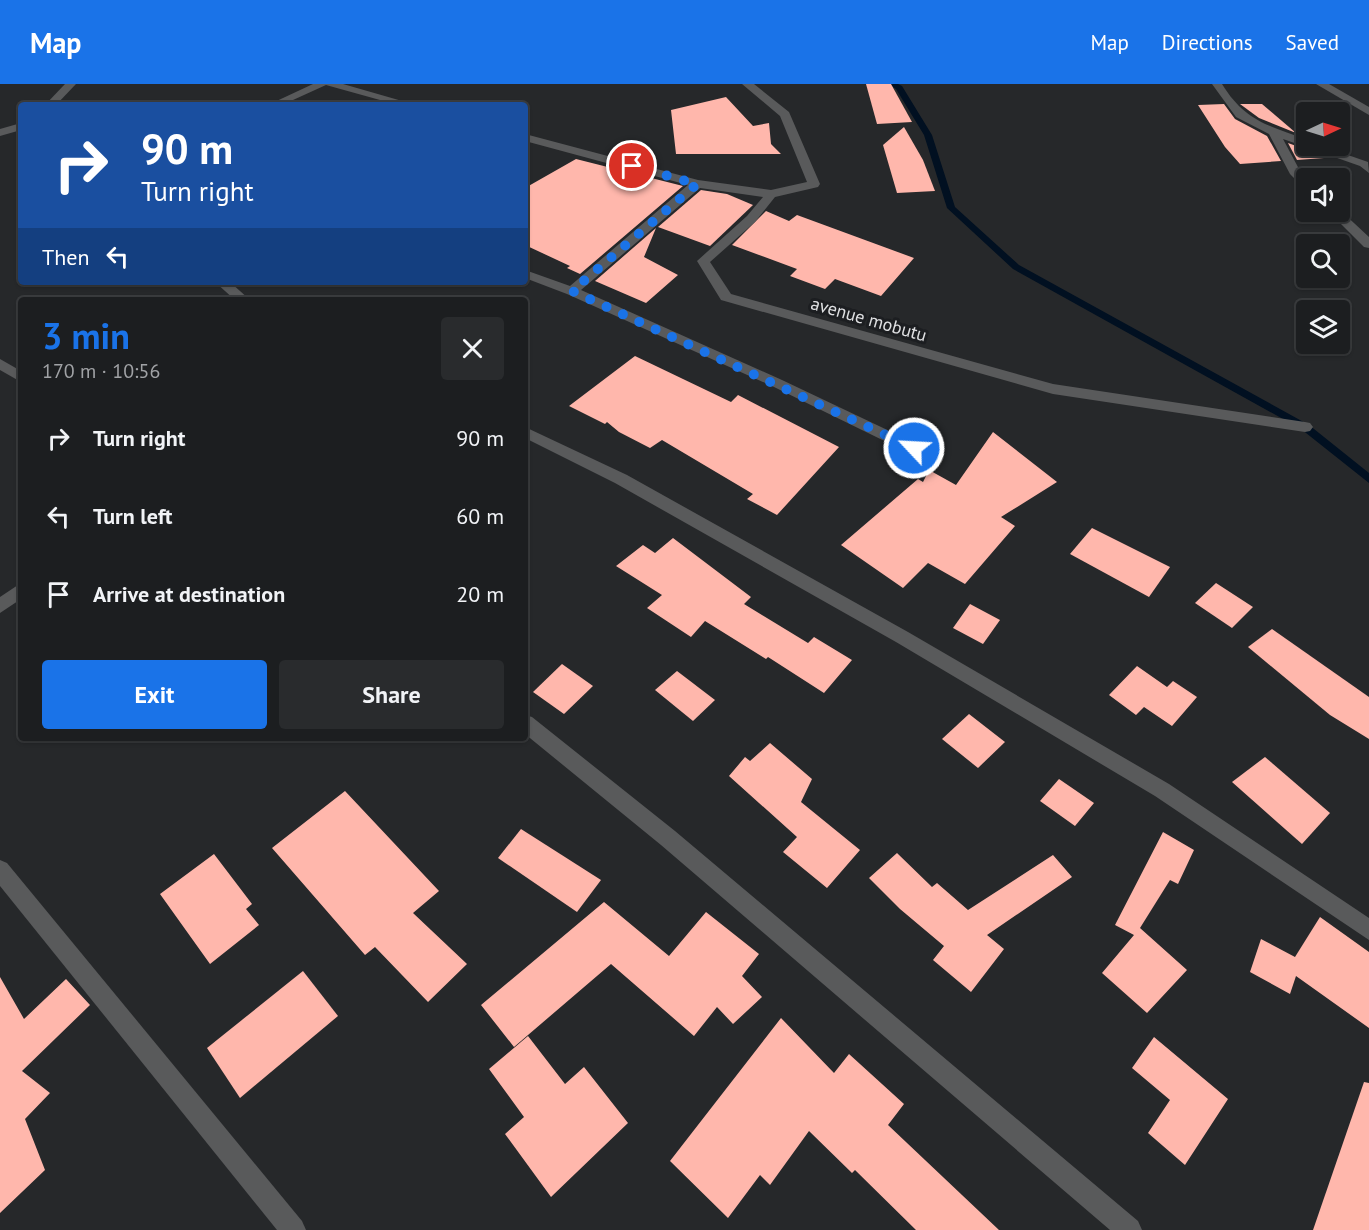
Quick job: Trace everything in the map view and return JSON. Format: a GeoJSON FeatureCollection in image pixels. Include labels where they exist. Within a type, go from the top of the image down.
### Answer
{"type":"FeatureCollection","features":[{"type":"Feature","properties":{"kind":"street"},"geometry":{"type":"LineString","coordinates":[[53,102],[71,84]]}},
{"type":"Feature","properties":{"kind":"street"},"geometry":{"type":"LineString","coordinates":[[280,102],[322,84]]}},
{"type":"Feature","properties":{"kind":"street"},"geometry":{"type":"LineString","coordinates":[[332,84],[400,102]]}},
{"type":"Feature","properties":{"kind":"street"},"geometry":{"type":"LineString","coordinates":[[528,138],[697,184],[771,194],[814,184],[785,114],[747,84]]}},
{"type":"Feature","properties":{"kind":"street"},"geometry":{"type":"LineString","coordinates":[[1217,84],[1231,108],[1250,123],[1296,140]]}},
{"type":"Feature","properties":{"kind":"street"},"geometry":{"type":"LineString","coordinates":[[1321,84],[1369,112]]}},
{"type":"Feature","properties":{"kind":"street"},"geometry":{"type":"LineString","coordinates":[[0,133],[18,127]]}},
{"type":"Feature","properties":{"kind":"street"},"geometry":{"type":"LineString","coordinates":[[1274,132],[1296,173]]}},
{"type":"Feature","properties":{"kind":"street"},"geometry":{"type":"LineString","coordinates":[[1341,156],[1364,164],[1369,169]]}},
{"type":"Feature","properties":{"kind":"street"},"geometry":{"type":"LineString","coordinates":[[572,291],[697,184]]}},
{"type":"Feature","properties":{"kind":"street","name":"avenue mobutu"},"geometry":{"type":"LineString","coordinates":[[771,194],[751,219],[703,261],[726,297],[1053,389],[1305,427]]}},
{"type":"Feature","properties":{"kind":"street"},"geometry":{"type":"LineString","coordinates":[[1346,222],[1369,244]]}},
{"type":"Feature","properties":{"kind":"street"},"geometry":{"type":"LineString","coordinates":[[528,275],[572,291],[914,448]]}},
{"type":"Feature","properties":{"kind":"street"},"geometry":{"type":"LineString","coordinates":[[225,285],[238,297]]}},
{"type":"Feature","properties":{"kind":"street"},"geometry":{"type":"LineString","coordinates":[[0,364],[18,375]]}},
{"type":"Feature","properties":{"kind":"street"},"geometry":{"type":"LineString","coordinates":[[528,433],[621,479],[902,637],[1152,784],[1369,930]]}},
{"type":"Feature","properties":{"kind":"street"},"geometry":{"type":"LineString","coordinates":[[0,606],[18,592]]}},
{"type":"Feature","properties":{"kind":"street"},"geometry":{"type":"LineString","coordinates":[[528,725],[678,845],[1129,1230]]}},
{"type":"Feature","properties":{"kind":"street"},"geometry":{"type":"LineString","coordinates":[[0,870],[293,1230]]}},
{"type":"Feature","properties":{"kind":"building"},"geometry":{"type":"Polygon","coordinates":[[[866,84],[891,84],[912,122],[877,124],[866,84]]]}},
{"type":"Feature","properties":{"kind":"building"},"geometry":{"type":"Polygon","coordinates":[[[726,97],[753,126],[769,123],[771,144],[781,154],[676,154],[671,110],[726,97]]]}},
{"type":"Feature","properties":{"kind":"building"},"geometry":{"type":"Polygon","coordinates":[[[1224,104],[1235,119],[1267,136],[1281,161],[1240,164],[1225,147],[1198,105],[1224,104]]]}},
{"type":"Feature","properties":{"kind":"building"},"geometry":{"type":"Polygon","coordinates":[[[1240,104],[1262,104],[1296,133],[1259,118],[1240,104]]]}},
{"type":"Feature","properties":{"kind":"building"},"geometry":{"type":"Polygon","coordinates":[[[904,127],[923,160],[935,191],[897,193],[883,145],[904,127]]]}},
{"type":"Feature","properties":{"kind":"building"},"geometry":{"type":"Polygon","coordinates":[[[1288,143],[1296,146],[1296,156],[1322,156],[1324,158],[1297,160],[1288,143]]]}},
{"type":"Feature","properties":{"kind":"building"},"geometry":{"type":"Polygon","coordinates":[[[576,159],[683,186],[580,274],[567,268],[570,266],[528,246],[528,186],[576,159]]]}},
{"type":"Feature","properties":{"kind":"building"},"geometry":{"type":"Polygon","coordinates":[[[701,190],[727,194],[753,205],[710,246],[658,227],[701,190]]]}},
{"type":"Feature","properties":{"kind":"building"},"geometry":{"type":"Polygon","coordinates":[[[766,211],[789,221],[797,215],[914,258],[881,296],[835,279],[825,289],[790,276],[797,269],[732,245],[766,211]]]}},
{"type":"Feature","properties":{"kind":"building"},"geometry":{"type":"Polygon","coordinates":[[[656,228],[644,257],[678,275],[646,303],[595,281],[656,228]]]}},
{"type":"Feature","properties":{"kind":"building"},"geometry":{"type":"Polygon","coordinates":[[[635,356],[731,402],[738,395],[839,447],[777,515],[747,499],[753,494],[662,440],[650,448],[619,432],[607,422],[605,424],[569,406],[635,356]]]}},
{"type":"Feature","properties":{"kind":"building"},"geometry":{"type":"Polygon","coordinates":[[[993,432],[1057,482],[1001,517],[1015,526],[965,584],[928,563],[903,588],[841,545],[918,479],[923,482],[929,470],[956,485],[993,432]]]}},
{"type":"Feature","properties":{"kind":"building"},"geometry":{"type":"Polygon","coordinates":[[[1092,528],[1170,567],[1149,597],[1070,554],[1092,528]]]}},
{"type":"Feature","properties":{"kind":"building"},"geometry":{"type":"Polygon","coordinates":[[[673,538],[751,597],[744,604],[808,643],[814,637],[852,660],[824,693],[768,657],[766,659],[705,621],[691,637],[647,608],[662,595],[616,566],[643,545],[655,553],[673,538]]]}},
{"type":"Feature","properties":{"kind":"building"},"geometry":{"type":"Polygon","coordinates":[[[1216,583],[1253,607],[1232,628],[1195,603],[1216,583]]]}},
{"type":"Feature","properties":{"kind":"building"},"geometry":{"type":"Polygon","coordinates":[[[970,604],[1000,620],[983,644],[953,628],[970,604]]]}},
{"type":"Feature","properties":{"kind":"building"},"geometry":{"type":"Polygon","coordinates":[[[1272,629],[1369,697],[1369,739],[1330,715],[1248,647],[1272,629]]]}},
{"type":"Feature","properties":{"kind":"building"},"geometry":{"type":"Polygon","coordinates":[[[562,664],[593,686],[564,714],[533,692],[562,664]]]}},
{"type":"Feature","properties":{"kind":"building"},"geometry":{"type":"Polygon","coordinates":[[[1137,666],[1167,687],[1173,681],[1197,697],[1172,726],[1144,707],[1136,715],[1109,695],[1137,666]]]}},
{"type":"Feature","properties":{"kind":"building"},"geometry":{"type":"Polygon","coordinates":[[[677,671],[715,700],[693,721],[655,690],[677,671]]]}},
{"type":"Feature","properties":{"kind":"building"},"geometry":{"type":"Polygon","coordinates":[[[969,714],[1005,742],[978,768],[942,739],[969,714]]]}},
{"type":"Feature","properties":{"kind":"building"},"geometry":{"type":"Polygon","coordinates":[[[770,743],[812,779],[801,802],[860,850],[827,888],[783,852],[797,837],[729,776],[745,757],[750,761],[770,743]]]}},
{"type":"Feature","properties":{"kind":"building"},"geometry":{"type":"Polygon","coordinates":[[[1265,757],[1330,813],[1302,844],[1232,782],[1265,757]]]}},
{"type":"Feature","properties":{"kind":"building"},"geometry":{"type":"Polygon","coordinates":[[[1059,779],[1094,803],[1075,826],[1040,801],[1059,779]]]}},
{"type":"Feature","properties":{"kind":"building"},"geometry":{"type":"Polygon","coordinates":[[[345,791],[439,891],[413,913],[467,964],[428,1002],[375,947],[365,955],[272,848],[345,791]]]}},
{"type":"Feature","properties":{"kind":"building"},"geometry":{"type":"Polygon","coordinates":[[[521,829],[601,880],[577,912],[498,858],[521,829]]]}},
{"type":"Feature","properties":{"kind":"building"},"geometry":{"type":"Polygon","coordinates":[[[1163,832],[1194,850],[1178,884],[1170,880],[1140,928],[1187,970],[1147,1013],[1102,973],[1134,935],[1115,925],[1163,832]]]}},
{"type":"Feature","properties":{"kind":"building"},"geometry":{"type":"Polygon","coordinates":[[[897,853],[932,887],[937,883],[968,910],[1053,855],[1072,877],[987,935],[1004,949],[971,992],[933,960],[944,946],[900,909],[869,878],[897,853]]]}},
{"type":"Feature","properties":{"kind":"building"},"geometry":{"type":"Polygon","coordinates":[[[214,854],[252,904],[246,909],[259,925],[210,964],[160,894],[214,854]]]}},
{"type":"Feature","properties":{"kind":"building"},"geometry":{"type":"Polygon","coordinates":[[[604,902],[669,956],[706,912],[759,954],[742,976],[762,997],[733,1024],[717,1007],[694,1036],[611,964],[514,1047],[481,1005],[604,902]]]}},
{"type":"Feature","properties":{"kind":"building"},"geometry":{"type":"Polygon","coordinates":[[[1320,917],[1369,952],[1369,1028],[1296,976],[1290,994],[1250,972],[1261,939],[1295,957],[1320,917]]]}},
{"type":"Feature","properties":{"kind":"building"},"geometry":{"type":"Polygon","coordinates":[[[303,971],[338,1016],[240,1098],[207,1048],[303,971]]]}},
{"type":"Feature","properties":{"kind":"building"},"geometry":{"type":"Polygon","coordinates":[[[0,977],[24,1019],[66,979],[90,1005],[22,1071],[50,1093],[25,1119],[45,1170],[0,1213],[0,977]]]}},
{"type":"Feature","properties":{"kind":"building"},"geometry":{"type":"Polygon","coordinates":[[[781,1018],[834,1073],[849,1054],[904,1104],[888,1125],[999,1230],[916,1230],[855,1170],[852,1173],[809,1131],[770,1185],[760,1175],[728,1218],[670,1161],[781,1018]]]}},
{"type":"Feature","properties":{"kind":"building"},"geometry":{"type":"Polygon","coordinates":[[[528,1036],[565,1084],[584,1067],[628,1123],[551,1197],[505,1134],[524,1117],[489,1069],[528,1036]]]}},
{"type":"Feature","properties":{"kind":"building"},"geometry":{"type":"Polygon","coordinates":[[[1154,1037],[1228,1099],[1185,1165],[1148,1133],[1170,1100],[1132,1068],[1154,1037]]]}},
{"type":"Feature","properties":{"kind":"building"},"geometry":{"type":"Polygon","coordinates":[[[1364,1082],[1369,1083],[1369,1230],[1313,1230],[1364,1082]]]}},
{"type":"Feature","properties":{"kind":"waterway"},"geometry":{"type":"LineString","coordinates":[[893,84],[899,88],[928,135],[951,208],[1016,267],[1305,427],[1369,479]]}},
{"type":"Feature","properties":{"kind":"route"},"geometry":{"type":"LineString","coordinates":[[632,166],[697,184],[572,291],[777,383],[914,448]]}}]}
